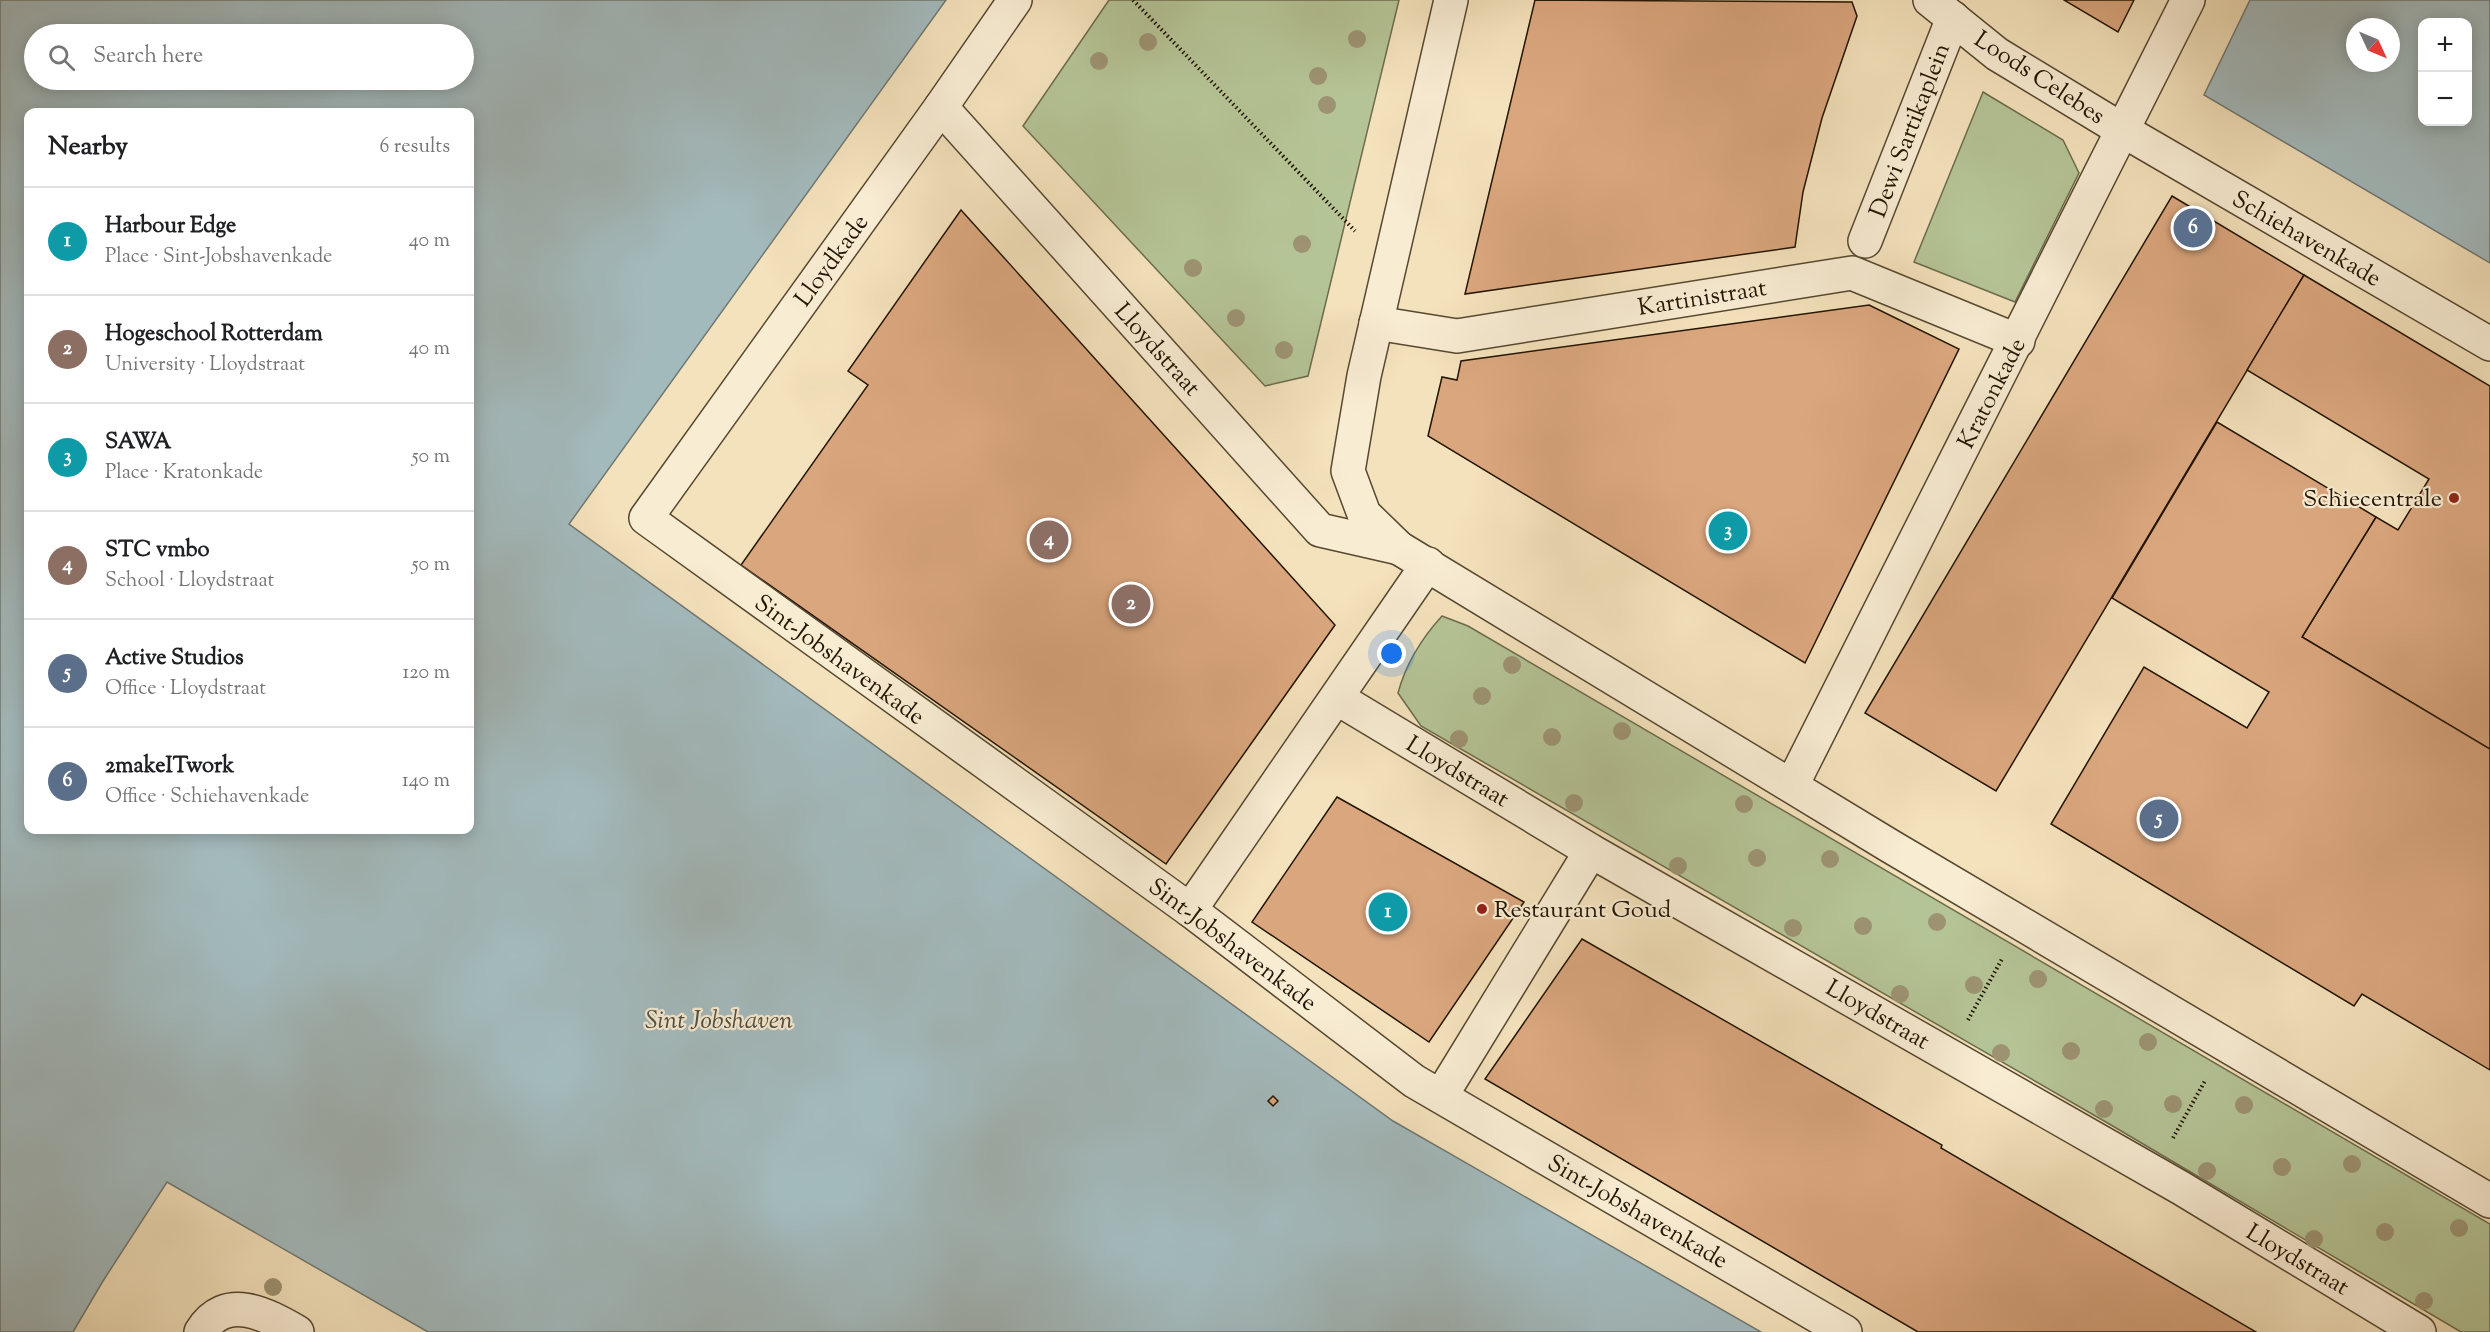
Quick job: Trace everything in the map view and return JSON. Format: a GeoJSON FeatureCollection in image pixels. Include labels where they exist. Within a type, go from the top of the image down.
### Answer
{"type":"FeatureCollection","features":[{"type":"Feature","properties":{"kind":"street","name":"Lloydkade"},"geometry":{"type":"LineString","coordinates":[[646,518],[941,107],[1015,0]]}},
{"type":"Feature","properties":{"kind":"street","name":"Lloydstraat"},"geometry":{"type":"LineString","coordinates":[[1452,0],[1364,376],[1348,471],[1364,514],[1399,548],[2021,924],[2490,1201]]}},
{"type":"Feature","properties":{"kind":"street","name":"Kratonkade"},"geometry":{"type":"LineString","coordinates":[[1792,785],[2124,131],[2188,0]]}},
{"type":"Feature","properties":{"kind":"street","name":"Loods Celebes"},"geometry":{"type":"LineString","coordinates":[[1941,9],[1997,54],[2124,131]]}},
{"type":"Feature","properties":{"kind":"street","name":"Dewi Sartikaplein"},"geometry":{"type":"LineString","coordinates":[[1865,242],[1941,9]]}},
{"type":"Feature","properties":{"kind":"street","name":"Lloydstraat"},"geometry":{"type":"LineString","coordinates":[[941,107],[1320,530],[1399,548]]}},
{"type":"Feature","properties":{"kind":"street","name":"Schiehavenkade"},"geometry":{"type":"LineString","coordinates":[[2124,131],[2490,344]]}},
{"type":"Feature","properties":{"kind":"street","name":"Kartinistraat"},"geometry":{"type":"LineString","coordinates":[[1376,323],[1457,336],[1852,273],[2018,340]]}},
{"type":"Feature","properties":{"kind":"street","name":"Sint-Jobshavenkade"},"geometry":{"type":"LineString","coordinates":[[646,518],[1190,910],[1414,1081],[1845,1332]]}},
{"type":"Feature","properties":{"kind":"street"},"geometry":{"type":"LineString","coordinates":[[1190,910],[1428,564]]}},
{"type":"Feature","properties":{"kind":"street","name":"Lloydstraat"},"geometry":{"type":"LineString","coordinates":[[1337,698],[1591,851],[2154,1173],[2419,1332]]}},
{"type":"Feature","properties":{"kind":"street"},"geometry":{"type":"LineString","coordinates":[[1441,1096],[1591,851]]}},
{"type":"Feature","properties":{"kind":"street"},"geometry":{"type":"LineString","coordinates":[[201,1332],[211,1319],[238,1309],[268,1316],[297,1332]]}},
{"type":"Feature","properties":{"kind":"path"},"geometry":{"type":"LineString","coordinates":[[1133,0],[1389,266]]}},
{"type":"Feature","properties":{"kind":"path"},"geometry":{"type":"LineString","coordinates":[[1949,1055],[2021,924]]}},
{"type":"Feature","properties":{"kind":"path"},"geometry":{"type":"LineString","coordinates":[[2154,1173],[2225,1044]]}},
{"type":"Feature","properties":{"kind":"green space"},"geometry":{"type":"Polygon","coordinates":[[[1109,0],[1399,0],[1308,376],[1265,386],[1023,126],[1109,0]]]}},
{"type":"Feature","properties":{"kind":"green space"},"geometry":{"type":"Polygon","coordinates":[[[1983,92],[2063,140],[2079,173],[2015,302],[1914,262],[1983,92]]]}},
{"type":"Feature","properties":{"kind":"green space"},"geometry":{"type":"Polygon","coordinates":[[[1442,616],[1468,626],[2490,1224],[2490,1332],[2461,1332],[2111,1125],[1421,726],[1398,693],[1415,652],[1442,616]]]}},
{"type":"Feature","properties":{"kind":"water","name":"Sint Jobshaven"},"geometry":{"type":"Polygon","coordinates":[[[0,0],[946,0],[569,524],[1393,1121],[1761,1332],[428,1332],[167,1182],[73,1332],[0,1332],[0,0]]]}},
{"type":"Feature","properties":{"kind":"water"},"geometry":{"type":"Polygon","coordinates":[[[2250,0],[2490,0],[2490,263],[2204,95],[2250,0]]]}},
{"type":"Feature","properties":{"kind":"building"},"geometry":{"type":"Polygon","coordinates":[[[1535,0],[1852,2],[1857,16],[1822,118],[1803,192],[1795,247],[1465,294],[1535,0]]]}},
{"type":"Feature","properties":{"kind":"building"},"geometry":{"type":"Polygon","coordinates":[[[2064,0],[2134,0],[2118,32],[2064,0]]]}},
{"type":"Feature","properties":{"kind":"building"},"geometry":{"type":"Polygon","coordinates":[[[2172,196],[2304,275],[1996,791],[1865,713],[2172,196]]]}},
{"type":"Feature","properties":{"kind":"building"},"geometry":{"type":"Polygon","coordinates":[[[961,210],[1335,625],[1166,864],[741,565],[868,385],[848,371],[961,210]]]}},
{"type":"Feature","properties":{"kind":"building","name":"Schiecentrale"},"geometry":{"type":"Polygon","coordinates":[[[2304,275],[2490,386],[2490,749],[2302,637],[2376,517],[2398,530],[2429,479],[2247,370],[2304,275]]]}},
{"type":"Feature","properties":{"kind":"building"},"geometry":{"type":"Polygon","coordinates":[[[1869,305],[1959,349],[1805,663],[1428,436],[1442,377],[1457,380],[1461,361],[1869,305]]]}},
{"type":"Feature","properties":{"kind":"building"},"geometry":{"type":"Polygon","coordinates":[[[2217,422],[2376,517],[2302,637],[2490,749],[2490,1070],[2362,994],[2354,1006],[2051,824],[2144,667],[2247,728],[2269,692],[2112,598],[2217,422]]]}},
{"type":"Feature","properties":{"kind":"building"},"geometry":{"type":"Polygon","coordinates":[[[1337,797],[1524,902],[1429,1042],[1252,922],[1337,797]]]}},
{"type":"Feature","properties":{"kind":"building"},"geometry":{"type":"Polygon","coordinates":[[[1582,939],[1942,1145],[1941,1148],[2256,1332],[1918,1332],[1485,1079],[1582,939]]]}},
{"type":"Feature","properties":{"kind":"building"},"geometry":{"type":"Polygon","coordinates":[[[1273,1096],[1278,1101],[1273,1106],[1268,1101],[1273,1096]]]}},
{"type":"Feature","properties":{"kind":"place","name":"2makeITwork"},"geometry":{"type":"Point","coordinates":[2193,228]}},
{"type":"Feature","properties":{"kind":"place","name":"Schiecentrale"},"geometry":{"type":"Point","coordinates":[2454,498]}},
{"type":"Feature","properties":{"kind":"place","name":"SAWA"},"geometry":{"type":"Point","coordinates":[1728,531]}},
{"type":"Feature","properties":{"kind":"place","name":"STC vmbo"},"geometry":{"type":"Point","coordinates":[1049,540]}},
{"type":"Feature","properties":{"kind":"place","name":"Hogeschool Rotterdam"},"geometry":{"type":"Point","coordinates":[1131,604]}},
{"type":"Feature","properties":{"kind":"place","name":"Active Studios"},"geometry":{"type":"Point","coordinates":[2159,819]}},
{"type":"Feature","properties":{"kind":"place","name":"Restaurant Goud"},"geometry":{"type":"Point","coordinates":[1482,909]}},
{"type":"Feature","properties":{"kind":"place","name":"Harbour Edge"},"geometry":{"type":"Point","coordinates":[1388,912]}}]}
